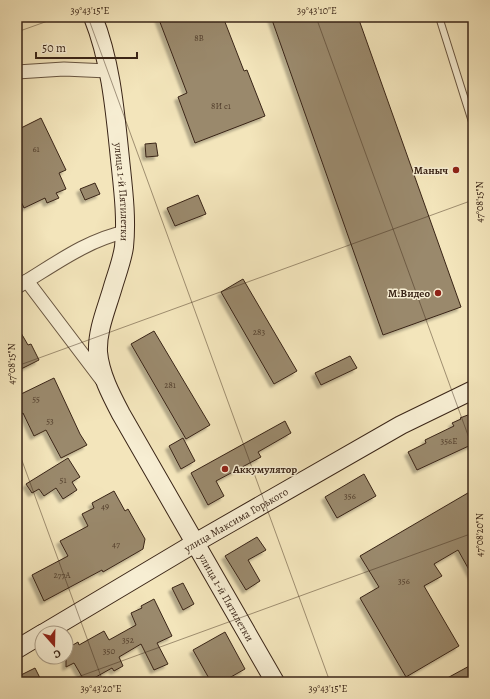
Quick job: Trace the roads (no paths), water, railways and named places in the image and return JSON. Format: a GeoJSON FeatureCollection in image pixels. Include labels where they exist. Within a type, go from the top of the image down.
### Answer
{"type":"FeatureCollection","features":[{"type":"Feature","properties":{"kind":"main road","name":"улица 1-й Пятилетки"},"geometry":{"type":"LineString","coordinates":[[93,17],[108,71],[116,121],[125,214],[124,249],[103,319],[99,340],[98,352],[101,364],[108,388],[125,421],[275,682]]}},
{"type":"Feature","properties":{"kind":"main road","name":"улица Максима Горького"},"geometry":{"type":"LineString","coordinates":[[58,625],[195,543],[401,425],[473,390]]}},
{"type":"Feature","properties":{"kind":"main road","name":"улица Максима Горького"},"geometry":{"type":"LineString","coordinates":[[17,649],[34,639]]}},
{"type":"Feature","properties":{"kind":"street"},"geometry":{"type":"LineString","coordinates":[[17,72],[64,69],[108,71]]}},
{"type":"Feature","properties":{"kind":"street"},"geometry":{"type":"LineString","coordinates":[[22,284],[93,242],[108,236],[125,232]]}},
{"type":"Feature","properties":{"kind":"street","name":"улица 1-й Пятилетки"},"geometry":{"type":"LineString","coordinates":[[22,284],[108,388]]}},
{"type":"Feature","properties":{"kind":"lane"},"geometry":{"type":"LineString","coordinates":[[439,17],[473,125]]}},
{"type":"Feature","properties":{"kind":"place","name":"Маныч"},"geometry":{"type":"Point","coordinates":[456,170]}},
{"type":"Feature","properties":{"kind":"place","name":"М.Видео"},"geometry":{"type":"Point","coordinates":[438,293]}},
{"type":"Feature","properties":{"kind":"place","name":"Аккумулятор"},"geometry":{"type":"Point","coordinates":[225,469]}}]}
